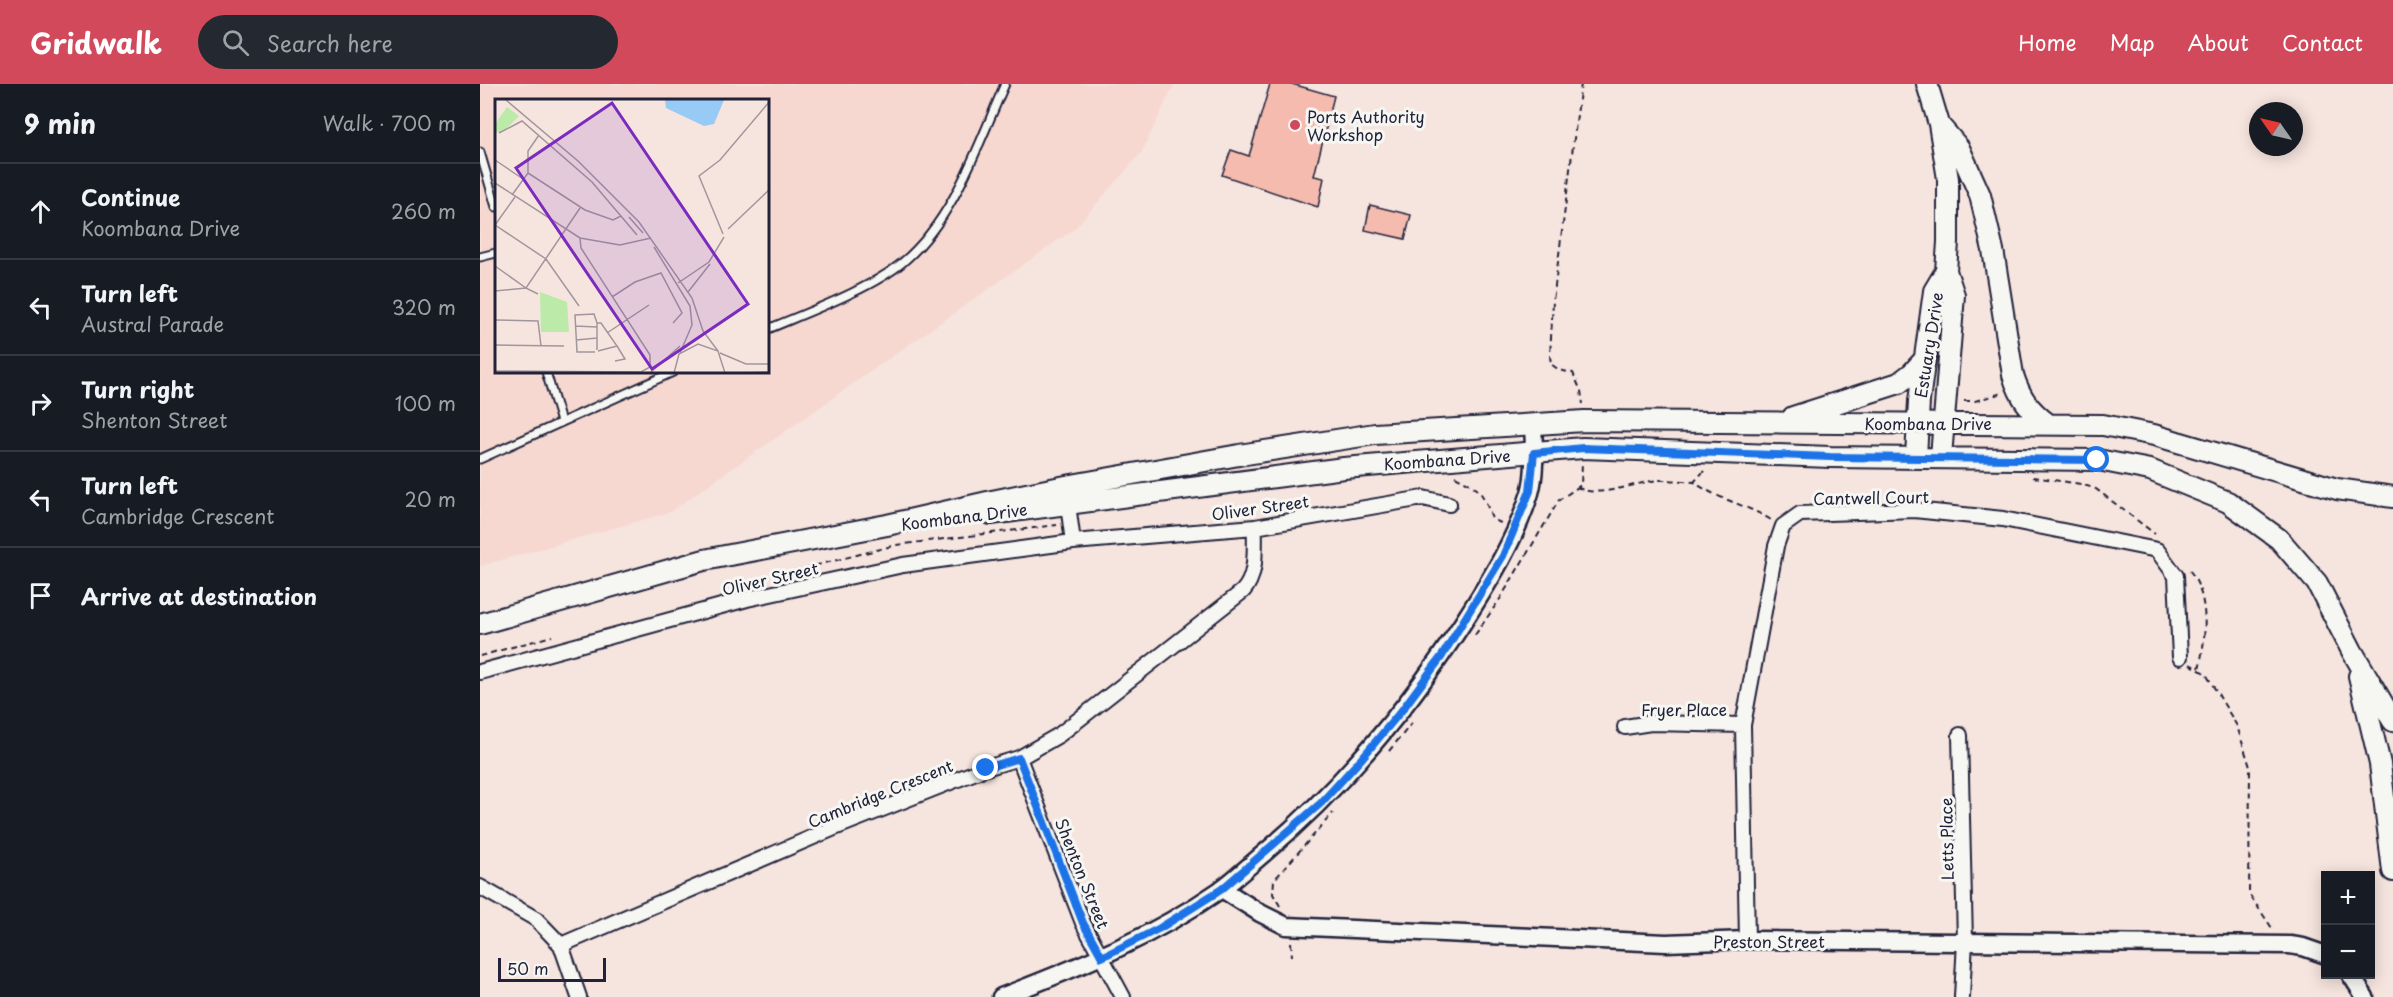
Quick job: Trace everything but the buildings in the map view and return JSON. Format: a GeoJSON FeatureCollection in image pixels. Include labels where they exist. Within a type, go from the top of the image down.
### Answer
{"type":"FeatureCollection","features":[{"type":"Feature","properties":{"kind":"main road","name":"Estuary Drive"},"geometry":{"type":"LineString","coordinates":[[1928,84],[1948,179],[1946,271],[1954,295],[1941,457]]}},
{"type":"Feature","properties":{"kind":"main road"},"geometry":{"type":"LineString","coordinates":[[1938,124],[1959,148],[1980,195],[1994,250],[2013,375],[2017,388],[2022,400],[2031,411],[2048,424]]}},
{"type":"Feature","properties":{"kind":"main road","name":"Estuary Drive"},"geometry":{"type":"LineString","coordinates":[[1916,457],[1924,360],[1934,291],[1946,271]]}},
{"type":"Feature","properties":{"kind":"main road"},"geometry":{"type":"LineString","coordinates":[[1776,422],[1899,383],[1924,360]]}},
{"type":"Feature","properties":{"kind":"main road","name":"Koombana Drive"},"geometry":{"type":"LineString","coordinates":[[1067,494],[1239,455],[1375,434],[1584,422],[1776,422],[2103,425],[2154,435],[2337,489],[2393,497]]}},
{"type":"Feature","properties":{"kind":"main road","name":"Koombana Drive"},"geometry":{"type":"LineString","coordinates":[[480,624],[704,561],[887,525],[992,501],[1583,448],[1830,457],[2097,460],[2150,470],[2228,502],[2279,539],[2317,583],[2352,651],[2393,721]]}},
{"type":"Feature","properties":{"kind":"main road"},"geometry":{"type":"LineString","coordinates":[[2352,651],[2372,724],[2380,764],[2393,871]]}},
{"type":"Feature","properties":{"kind":"street"},"geometry":{"type":"LineString","coordinates":[[1001,997],[1102,957],[1160,928],[1222,889],[1321,803],[1402,710],[1442,656],[1503,556],[1530,491],[1534,453],[1533,425]]}},
{"type":"Feature","properties":{"kind":"street"},"geometry":{"type":"LineString","coordinates":[[1067,494],[1073,542]]}},
{"type":"Feature","properties":{"kind":"street","name":"Oliver Street"},"geometry":{"type":"LineString","coordinates":[[480,672],[747,599],[903,565],[1073,542],[1255,527],[1423,498],[1449,504]]}},
{"type":"Feature","properties":{"kind":"street","name":"Cantwell Court"},"geometry":{"type":"LineString","coordinates":[[1783,526],[1800,514],[1914,510],[2003,519],[2157,550],[2176,576],[2180,657]]}},
{"type":"Feature","properties":{"kind":"street"},"geometry":{"type":"LineString","coordinates":[[1747,940],[1743,725],[1767,589],[1776,546],[1783,526]]}},
{"type":"Feature","properties":{"kind":"street","name":"Cambridge Crescent"},"geometry":{"type":"LineString","coordinates":[[561,945],[832,829],[986,768],[1019,758],[1059,735],[1250,584],[1254,570],[1255,527]]}},
{"type":"Feature","properties":{"kind":"street","name":"Fryer Place"},"geometry":{"type":"LineString","coordinates":[[1625,727],[1651,723],[1743,725]]}},
{"type":"Feature","properties":{"kind":"street","name":"Letts Place"},"geometry":{"type":"LineString","coordinates":[[1960,735],[1965,941],[1962,997]]}},
{"type":"Feature","properties":{"kind":"street","name":"Shenton Street"},"geometry":{"type":"LineString","coordinates":[[1019,758],[1083,923],[1123,997]]}},
{"type":"Feature","properties":{"kind":"street"},"geometry":{"type":"LineString","coordinates":[[480,886],[536,920],[561,945],[579,997]]}},
{"type":"Feature","properties":{"kind":"street","name":"Preston Street"},"geometry":{"type":"LineString","coordinates":[[1222,889],[1260,913],[1290,926],[1666,943],[1747,940],[2276,945],[2303,947],[2321,954]]}},
{"type":"Feature","properties":{"kind":"street"},"geometry":{"type":"LineString","coordinates":[[2353,979],[2365,997]]}},
{"type":"Feature","properties":{"kind":"lane"},"geometry":{"type":"LineString","coordinates":[[770,328],[879,278],[903,262],[920,244],[955,194],[1005,84]]}},
{"type":"Feature","properties":{"kind":"lane"},"geometry":{"type":"LineString","coordinates":[[480,152],[495,204]]}},
{"type":"Feature","properties":{"kind":"lane"},"geometry":{"type":"LineString","coordinates":[[480,257],[495,253]]}},
{"type":"Feature","properties":{"kind":"lane"},"geometry":{"type":"LineString","coordinates":[[547,374],[561,422]]}},
{"type":"Feature","properties":{"kind":"lane"},"geometry":{"type":"LineString","coordinates":[[480,459],[669,374]]}},
{"type":"Feature","properties":{"kind":"path"},"geometry":{"type":"LineString","coordinates":[[1581,84],[1552,301],[1550,356],[1551,364],[1559,370],[1574,374],[1581,391],[1584,422]]}},
{"type":"Feature","properties":{"kind":"path"},"geometry":{"type":"LineString","coordinates":[[1961,401],[1971,401],[2004,392]]}},
{"type":"Feature","properties":{"kind":"path"},"geometry":{"type":"LineString","coordinates":[[1971,401],[1971,408]]}},
{"type":"Feature","properties":{"kind":"path"},"geometry":{"type":"LineString","coordinates":[[1473,638],[1500,599],[1559,500],[1581,485],[1583,448]]}},
{"type":"Feature","properties":{"kind":"path"},"geometry":{"type":"LineString","coordinates":[[1694,482],[1702,471],[1714,471]]}},
{"type":"Feature","properties":{"kind":"path"},"geometry":{"type":"LineString","coordinates":[[1577,487],[1583,491],[1609,490],[1660,480],[1694,482],[1716,496],[1757,511],[1783,526]]}},
{"type":"Feature","properties":{"kind":"path"},"geometry":{"type":"LineString","coordinates":[[2180,657],[2206,674],[2237,726],[2250,767],[2249,894],[2273,927],[2276,945]]}},
{"type":"Feature","properties":{"kind":"path"},"geometry":{"type":"LineString","coordinates":[[1388,753],[1417,716]]}},
{"type":"Feature","properties":{"kind":"path"},"geometry":{"type":"LineString","coordinates":[[1292,956],[1290,926],[1273,894],[1274,880],[1333,812]]}},
{"type":"Feature","properties":{"kind":"shaded area"},"geometry":{"type":"Polygon","coordinates":[[[480,84],[1174,84],[1142,152],[1074,229],[670,512],[480,566],[480,84]]]}},
{"type":"Feature","properties":{"kind":"place","name":"Ports Authority Workshop"},"geometry":{"type":"Point","coordinates":[1295,125]}},
{"type":"Feature","properties":{"kind":"route"},"geometry":{"type":"LineString","coordinates":[[986,768],[1019,758],[1083,923],[1102,957],[1160,928],[1222,889],[1321,803],[1362,758],[1402,710],[1442,656],[1503,556],[1519,523],[1530,491],[1534,453],[1583,448],[1830,457],[2097,460]]}}]}
